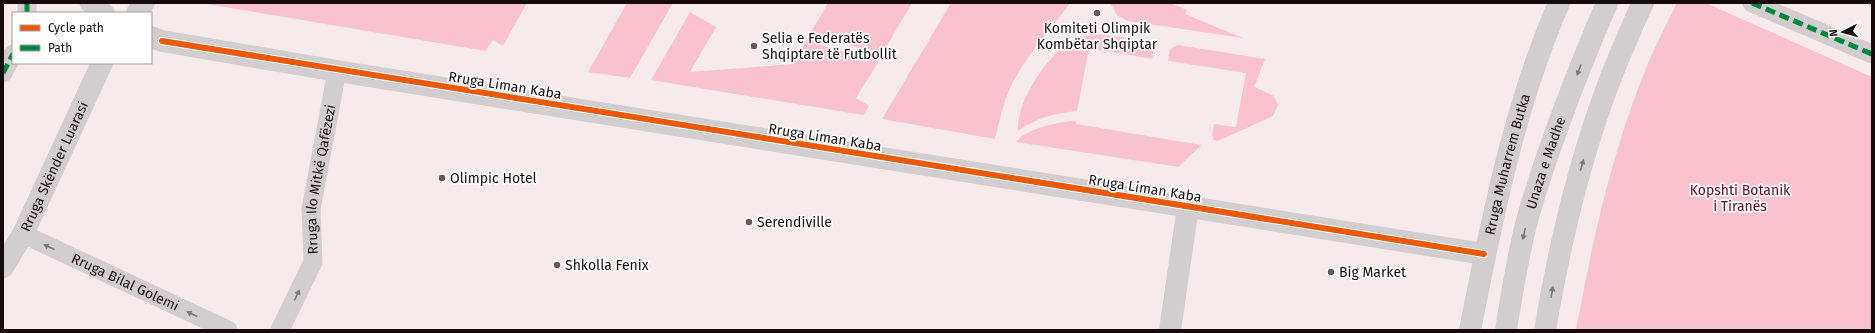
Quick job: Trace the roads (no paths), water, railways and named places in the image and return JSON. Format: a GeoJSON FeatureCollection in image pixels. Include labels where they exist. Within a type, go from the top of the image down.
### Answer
{"type":"FeatureCollection","features":[{"type":"Feature","properties":{"kind":"main road"},"geometry":{"type":"LineString","coordinates":[[138,12],[144,3]]}},
{"type":"Feature","properties":{"kind":"main road","name":"Rruga Muharrem Butka"},"geometry":{"type":"LineString","coordinates":[[1470,330],[1484,254],[1497,196],[1535,63],[1559,3]]}},
{"type":"Feature","properties":{"kind":"main road"},"geometry":{"type":"LineString","coordinates":[[1587,50],[1586,21],[1595,3]]}},
{"type":"Feature","properties":{"kind":"main road","name":"Unaza e Madhe"},"geometry":{"type":"LineString","coordinates":[[1506,330],[1528,218],[1549,149],[1587,50],[1607,3]]}},
{"type":"Feature","properties":{"kind":"main road"},"geometry":{"type":"LineString","coordinates":[[1545,330],[1556,268],[1603,94],[1643,3]]}},
{"type":"Feature","properties":{"kind":"main road"},"geometry":{"type":"LineString","coordinates":[[1614,68],[1633,55],[1659,3]]}},
{"type":"Feature","properties":{"kind":"main road","name":"Rruga Liman Kaba"},"geometry":{"type":"LineString","coordinates":[[152,37],[162,42],[337,71],[1484,254]]}},
{"type":"Feature","properties":{"kind":"main road","name":"Rruga Skënder Luarasi"},"geometry":{"type":"LineString","coordinates":[[3,267],[23,234],[102,64]]}},
{"type":"Feature","properties":{"kind":"main road"},"geometry":{"type":"LineString","coordinates":[[1170,330],[1188,207]]}},
{"type":"Feature","properties":{"kind":"street"},"geometry":{"type":"LineString","coordinates":[[89,3],[103,12]]}},
{"type":"Feature","properties":{"kind":"street"},"geometry":{"type":"LineString","coordinates":[[1752,3],[1872,54]]}},
{"type":"Feature","properties":{"kind":"street"},"geometry":{"type":"LineString","coordinates":[[3,74],[12,56]]}},
{"type":"Feature","properties":{"kind":"street","name":"Rruga Ilo Mitkë Qafëzezi"},"geometry":{"type":"LineString","coordinates":[[280,330],[313,262],[311,209],[337,71]]}},
{"type":"Feature","properties":{"kind":"street","name":"Rruga Bilal Golemi"},"geometry":{"type":"LineString","coordinates":[[23,234],[228,330]]}},
{"type":"Feature","properties":{"kind":"place","name":"Komiteti Olimpik Kombëtar Shqiptar"},"geometry":{"type":"Point","coordinates":[1097,13]}},
{"type":"Feature","properties":{"kind":"place","name":"Selia e Federatës Shqiptare të Futbollit"},"geometry":{"type":"Point","coordinates":[754,46]}},
{"type":"Feature","properties":{"kind":"place","name":"Olimpic Hotel"},"geometry":{"type":"Point","coordinates":[442,178]}},
{"type":"Feature","properties":{"kind":"place","name":"Serendiville"},"geometry":{"type":"Point","coordinates":[749,222]}},
{"type":"Feature","properties":{"kind":"place","name":"Shkolla Fenix"},"geometry":{"type":"Point","coordinates":[557,265]}},
{"type":"Feature","properties":{"kind":"place","name":"Big Market"},"geometry":{"type":"Point","coordinates":[1331,272]}},
{"type":"Feature","properties":{"kind":"park label","name":"Kopshti Botanik i Tiranës"},"geometry":{"type":"Point","coordinates":[1740,198]}}]}
